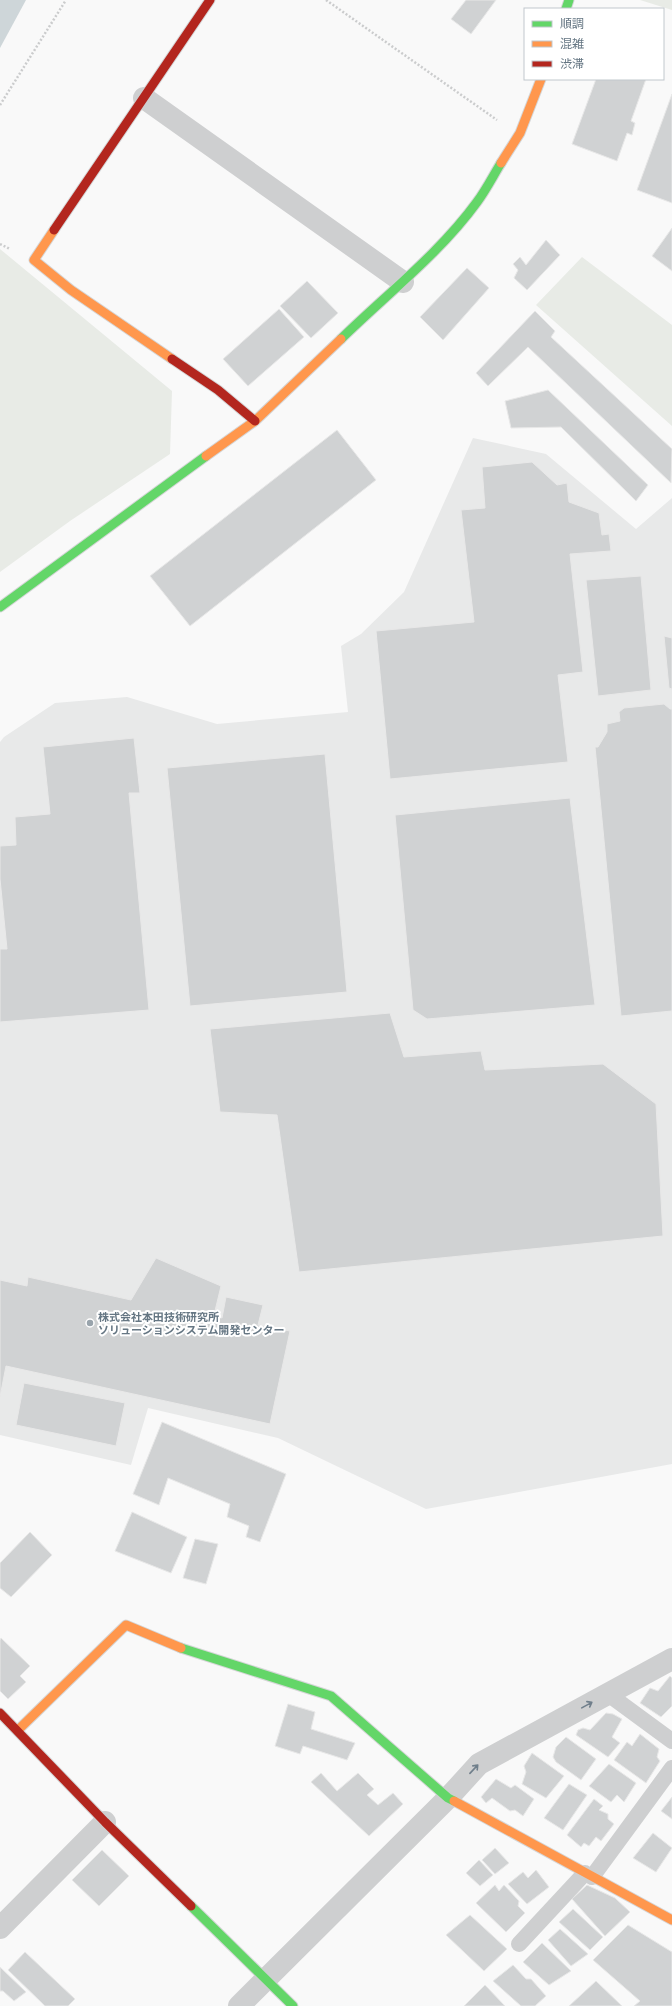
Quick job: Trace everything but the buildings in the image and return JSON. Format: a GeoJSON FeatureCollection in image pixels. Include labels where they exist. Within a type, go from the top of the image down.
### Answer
{"type":"FeatureCollection","features":[{"type":"Feature","properties":{"kind":"street"},"geometry":{"type":"LineString","coordinates":[[210,0],[34,260],[71,290],[218,390],[255,421]]}},
{"type":"Feature","properties":{"kind":"street"},"geometry":{"type":"LineString","coordinates":[[0,607],[255,421],[354,326],[403,282],[454,229],[477,202],[520,133],[541,80]]}},
{"type":"Feature","properties":{"kind":"street"},"geometry":{"type":"LineString","coordinates":[[144,98],[403,282]]}},
{"type":"Feature","properties":{"kind":"street"},"geometry":{"type":"LineString","coordinates":[[18,1730],[126,1625],[164,1642],[332,1696],[448,1798],[672,1920]]}},
{"type":"Feature","properties":{"kind":"street"},"geometry":{"type":"LineString","coordinates":[[239,2006],[448,1798],[479,1764],[672,1659]]}},
{"type":"Feature","properties":{"kind":"street"},"geometry":{"type":"LineString","coordinates":[[0,1713],[105,1822],[293,2006]]}},
{"type":"Feature","properties":{"kind":"street"},"geometry":{"type":"LineString","coordinates":[[0,1928],[105,1822]]}},
{"type":"Feature","properties":{"kind":"lane"},"geometry":{"type":"LineString","coordinates":[[608,1694],[672,1741]]}},
{"type":"Feature","properties":{"kind":"lane"},"geometry":{"type":"LineString","coordinates":[[519,1944],[589,1875],[672,1768]]}},
{"type":"Feature","properties":{"kind":"path"},"geometry":{"type":"LineString","coordinates":[[0,105],[66,0]]}},
{"type":"Feature","properties":{"kind":"path"},"geometry":{"type":"LineString","coordinates":[[326,0],[504,125],[520,133]]}},
{"type":"Feature","properties":{"kind":"shaded area"},"geometry":{"type":"Polygon","coordinates":[[[0,0],[26,0],[0,48],[0,0]]]}},
{"type":"Feature","properties":{"kind":"shaded area"},"geometry":{"type":"Polygon","coordinates":[[[640,0],[672,0],[672,10],[640,0]]]}},
{"type":"Feature","properties":{"kind":"shaded area"},"geometry":{"type":"Polygon","coordinates":[[[0,249],[172,391],[170,454],[70,521],[0,572],[0,249]]]}},
{"type":"Feature","properties":{"kind":"shaded area"},"geometry":{"type":"Polygon","coordinates":[[[582,257],[672,325],[672,426],[536,305],[582,257]]]}},
{"type":"Feature","properties":{"kind":"shaded area"},"geometry":{"type":"Polygon","coordinates":[[[473,438],[546,454],[636,529],[672,498],[672,1464],[426,1509],[278,1438],[148,1408],[131,1465],[0,1435],[0,742],[4,737],[55,703],[127,697],[217,724],[348,712],[341,646],[361,634],[404,592],[473,438]]]}},
{"type":"Feature","properties":{"kind":"traffic: fast"},"geometry":{"type":"LineString","coordinates":[[566,8],[569,0]]}},
{"type":"Feature","properties":{"kind":"traffic: fast"},"geometry":{"type":"LineString","coordinates":[[341,339],[430,256],[446,239],[477,202],[501,163]]}},
{"type":"Feature","properties":{"kind":"traffic: fast"},"geometry":{"type":"LineString","coordinates":[[0,607],[206,456]]}},
{"type":"Feature","properties":{"kind":"traffic: fast"},"geometry":{"type":"LineString","coordinates":[[181,1648],[331,1696],[448,1798],[454,1801]]}},
{"type":"Feature","properties":{"kind":"traffic: fast"},"geometry":{"type":"LineString","coordinates":[[191,1906],[293,2006]]}},
{"type":"Feature","properties":{"kind":"traffic: slow"},"geometry":{"type":"LineString","coordinates":[[501,163],[520,133],[541,80]]}},
{"type":"Feature","properties":{"kind":"traffic: slow"},"geometry":{"type":"LineString","coordinates":[[54,230],[34,260],[71,290],[172,359]]}},
{"type":"Feature","properties":{"kind":"traffic: slow"},"geometry":{"type":"LineString","coordinates":[[206,456],[255,421],[341,339]]}},
{"type":"Feature","properties":{"kind":"traffic: slow"},"geometry":{"type":"LineString","coordinates":[[18,1730],[126,1625],[181,1648]]}},
{"type":"Feature","properties":{"kind":"traffic: slow"},"geometry":{"type":"LineString","coordinates":[[454,1801],[672,1920]]}},
{"type":"Feature","properties":{"kind":"traffic: jam"},"geometry":{"type":"LineString","coordinates":[[54,230],[210,0]]}},
{"type":"Feature","properties":{"kind":"traffic: jam"},"geometry":{"type":"LineString","coordinates":[[172,359],[218,390],[255,421]]}},
{"type":"Feature","properties":{"kind":"traffic: jam"},"geometry":{"type":"LineString","coordinates":[[0,1713],[105,1822],[191,1906]]}},
{"type":"Feature","properties":{"kind":"place","name":"株式会社本田技術研究所 ソリューションシステム開発センター"},"geometry":{"type":"Point","coordinates":[90,1323]}}]}
